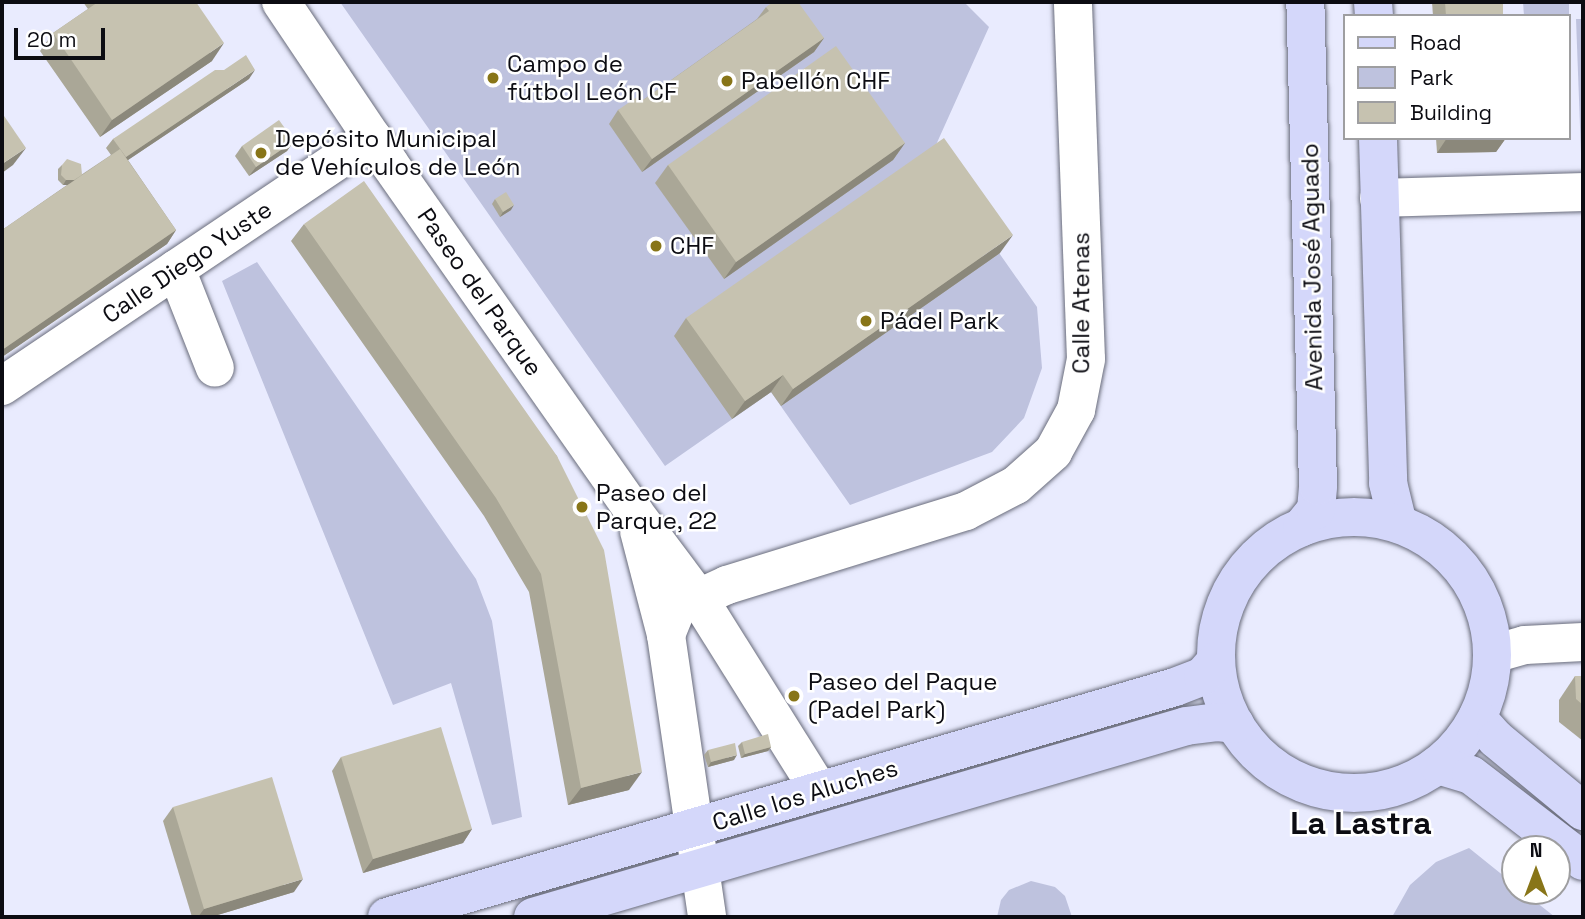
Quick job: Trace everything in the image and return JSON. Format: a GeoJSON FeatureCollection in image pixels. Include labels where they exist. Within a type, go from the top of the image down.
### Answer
{"type":"FeatureCollection","features":[{"type":"Feature","properties":{"kind":"main road","name":"Avenida José Aguado"},"geometry":{"type":"LineString","coordinates":[[1302,527],[1316,510],[1318,486],[1305,2]]}},
{"type":"Feature","properties":{"kind":"main road"},"geometry":{"type":"LineString","coordinates":[[1378,140],[1388,482],[1398,524]]}},
{"type":"Feature","properties":{"kind":"main road"},"geometry":{"type":"LineString","coordinates":[[1366,517],[1398,524],[1424,535],[1447,552],[1467,573],[1481,598],[1490,625],[1493,654],[1489,687],[1477,718],[1460,744],[1438,765],[1413,780],[1385,789],[1356,793],[1327,790],[1299,781],[1273,767],[1252,747],[1235,724],[1219,683],[1216,661],[1219,627],[1235,585],[1248,566],[1272,543],[1302,527],[1333,518],[1366,517]]}},
{"type":"Feature","properties":{"kind":"main road","name":"Calle los Aluches"},"geometry":{"type":"LineString","coordinates":[[387,917],[1175,687],[1203,676],[1216,661]]}},
{"type":"Feature","properties":{"kind":"main road"},"geometry":{"type":"LineString","coordinates":[[1477,718],[1496,739],[1583,811]]}},
{"type":"Feature","properties":{"kind":"main road","name":"Calle los Aluches"},"geometry":{"type":"LineString","coordinates":[[533,917],[1186,726],[1217,722],[1235,724]]}},
{"type":"Feature","properties":{"kind":"main road"},"geometry":{"type":"LineString","coordinates":[[1438,765],[1471,775],[1583,862]]}},
{"type":"Feature","properties":{"kind":"street","name":"Paseo del Parque"},"geometry":{"type":"LineString","coordinates":[[281,2],[634,512],[699,599],[819,790]]}},
{"type":"Feature","properties":{"kind":"street","name":"Calle Atenas"},"geometry":{"type":"LineString","coordinates":[[666,635],[677,608],[727,585],[967,511],[1016,485],[1053,452],[1076,410],[1086,359],[1073,2]]}},
{"type":"Feature","properties":{"kind":"street","name":"Calle Diego Yuste"},"geometry":{"type":"LineString","coordinates":[[2,386],[372,137]]}},
{"type":"Feature","properties":{"kind":"street"},"geometry":{"type":"LineString","coordinates":[[1379,198],[1583,192]]}},
{"type":"Feature","properties":{"kind":"street"},"geometry":{"type":"LineString","coordinates":[[176,269],[215,368]]}},
{"type":"Feature","properties":{"kind":"street","name":"Paseo del Parque"},"geometry":{"type":"LineString","coordinates":[[634,512],[666,635],[706,917]]}},
{"type":"Feature","properties":{"kind":"street"},"geometry":{"type":"LineString","coordinates":[[1493,654],[1525,645],[1583,642]]}},
{"type":"Feature","properties":{"kind":"street"},"geometry":{"type":"LineString","coordinates":[[672,673],[691,658],[708,655],[727,661],[748,678]]}},
{"type":"Feature","properties":{"kind":"green space","name":"CHF"},"geometry":{"type":"Polygon","coordinates":[[[340,2],[964,2],[989,27],[931,156],[1037,307],[1042,368],[1024,418],[992,452],[850,505],[771,392],[665,466],[340,2]]]}},
{"type":"Feature","properties":{"kind":"green space"},"geometry":{"type":"Polygon","coordinates":[[[1523,2],[1569,2],[1569,14],[1524,14],[1523,2]]]}},
{"type":"Feature","properties":{"kind":"green space"},"geometry":{"type":"Polygon","coordinates":[[[1576,19],[1583,19],[1583,153],[1581,153],[1576,19]]]}},
{"type":"Feature","properties":{"kind":"green space"},"geometry":{"type":"Polygon","coordinates":[[[257,262],[476,579],[492,621],[522,817],[492,825],[451,683],[393,705],[222,281],[257,262]]]}},
{"type":"Feature","properties":{"kind":"green space"},"geometry":{"type":"Polygon","coordinates":[[[1469,848],[1501,874],[1501,905],[1540,905],[1555,917],[1392,917],[1410,885],[1436,862],[1469,848]]]}},
{"type":"Feature","properties":{"kind":"green space"},"geometry":{"type":"Polygon","coordinates":[[[1031,881],[1055,887],[1065,896],[1072,917],[997,917],[1001,900],[1009,890],[1031,881]]]}},
{"type":"Feature","properties":{"kind":"building"},"geometry":{"type":"Polygon","coordinates":[[[98,2],[196,2],[224,43],[112,120],[53,33],[98,2]]]}},
{"type":"Feature","properties":{"kind":"building","name":"Pabellón CHF"},"geometry":{"type":"Polygon","coordinates":[[[773,2],[798,2],[824,38],[652,159],[618,110],[640,95],[643,100],[769,11],[766,7],[773,2]]]}},
{"type":"Feature","properties":{"kind":"building"},"geometry":{"type":"Polygon","coordinates":[[[1445,2],[1503,2],[1503,14],[1446,14],[1445,2]]]}},
{"type":"Feature","properties":{"kind":"building"},"geometry":{"type":"Polygon","coordinates":[[[836,46],[905,143],[736,262],[668,165],[836,46]]]}},
{"type":"Feature","properties":{"kind":"building"},"geometry":{"type":"Polygon","coordinates":[[[246,55],[255,70],[126,157],[113,139],[215,70],[224,70],[246,55]]]}},
{"type":"Feature","properties":{"kind":"building"},"geometry":{"type":"Polygon","coordinates":[[[2,113],[26,148],[2,164],[2,113]]]}},
{"type":"Feature","properties":{"kind":"building","name":"Depósito Municipal de Vehículos de León"},"geometry":{"type":"Polygon","coordinates":[[[279,120],[294,141],[256,167],[242,146],[279,120]]]}},
{"type":"Feature","properties":{"kind":"building"},"geometry":{"type":"Polygon","coordinates":[[[944,138],[1013,235],[793,389],[783,375],[745,401],[686,318],[944,138]]]}},
{"type":"Feature","properties":{"kind":"building"},"geometry":{"type":"Polygon","coordinates":[[[120,149],[176,230],[2,350],[2,230],[120,149]]]}},
{"type":"Feature","properties":{"kind":"building"},"geometry":{"type":"Polygon","coordinates":[[[67,159],[81,164],[82,175],[74,180],[66,180],[61,175],[62,165],[67,159]]]}},
{"type":"Feature","properties":{"kind":"building"},"geometry":{"type":"Polygon","coordinates":[[[364,181],[557,456],[604,550],[642,772],[581,788],[541,574],[496,498],[304,224],[364,181]]]}},
{"type":"Feature","properties":{"kind":"building"},"geometry":{"type":"Polygon","coordinates":[[[506,192],[514,205],[503,212],[495,199],[506,192]]]}},
{"type":"Feature","properties":{"kind":"building"},"geometry":{"type":"Polygon","coordinates":[[[1575,676],[1583,676],[1583,705],[1576,699],[1575,676]]]}},
{"type":"Feature","properties":{"kind":"building"},"geometry":{"type":"Polygon","coordinates":[[[441,727],[472,829],[373,859],[341,757],[441,727]]]}},
{"type":"Feature","properties":{"kind":"building"},"geometry":{"type":"Polygon","coordinates":[[[768,734],[771,747],[745,754],[742,742],[768,734]]]}},
{"type":"Feature","properties":{"kind":"building"},"geometry":{"type":"Polygon","coordinates":[[[735,743],[737,755],[711,762],[708,750],[735,743]]]}},
{"type":"Feature","properties":{"kind":"building"},"geometry":{"type":"Polygon","coordinates":[[[272,777],[303,879],[204,909],[173,807],[272,777]]]}},
{"type":"Feature","properties":{"kind":"place","name":"Campo de fútbol León CF"},"geometry":{"type":"Point","coordinates":[493,78]}},
{"type":"Feature","properties":{"kind":"place","name":"Pabellón CHF"},"geometry":{"type":"Point","coordinates":[727,81]}},
{"type":"Feature","properties":{"kind":"place","name":"Depósito Municipal de Vehículos de León"},"geometry":{"type":"Point","coordinates":[261,153]}},
{"type":"Feature","properties":{"kind":"place","name":"CHF"},"geometry":{"type":"Point","coordinates":[656,246]}},
{"type":"Feature","properties":{"kind":"place","name":"Pádel Park"},"geometry":{"type":"Point","coordinates":[866,321]}},
{"type":"Feature","properties":{"kind":"place","name":"Paseo del Parque, 22"},"geometry":{"type":"Point","coordinates":[582,507]}},
{"type":"Feature","properties":{"kind":"place","name":"Paseo del Paque (Padel Park)"},"geometry":{"type":"Point","coordinates":[794,696]}},
{"type":"Feature","properties":{"kind":"district","name":"La Lastra"},"geometry":{"type":"Point","coordinates":[1361,823]}}]}
